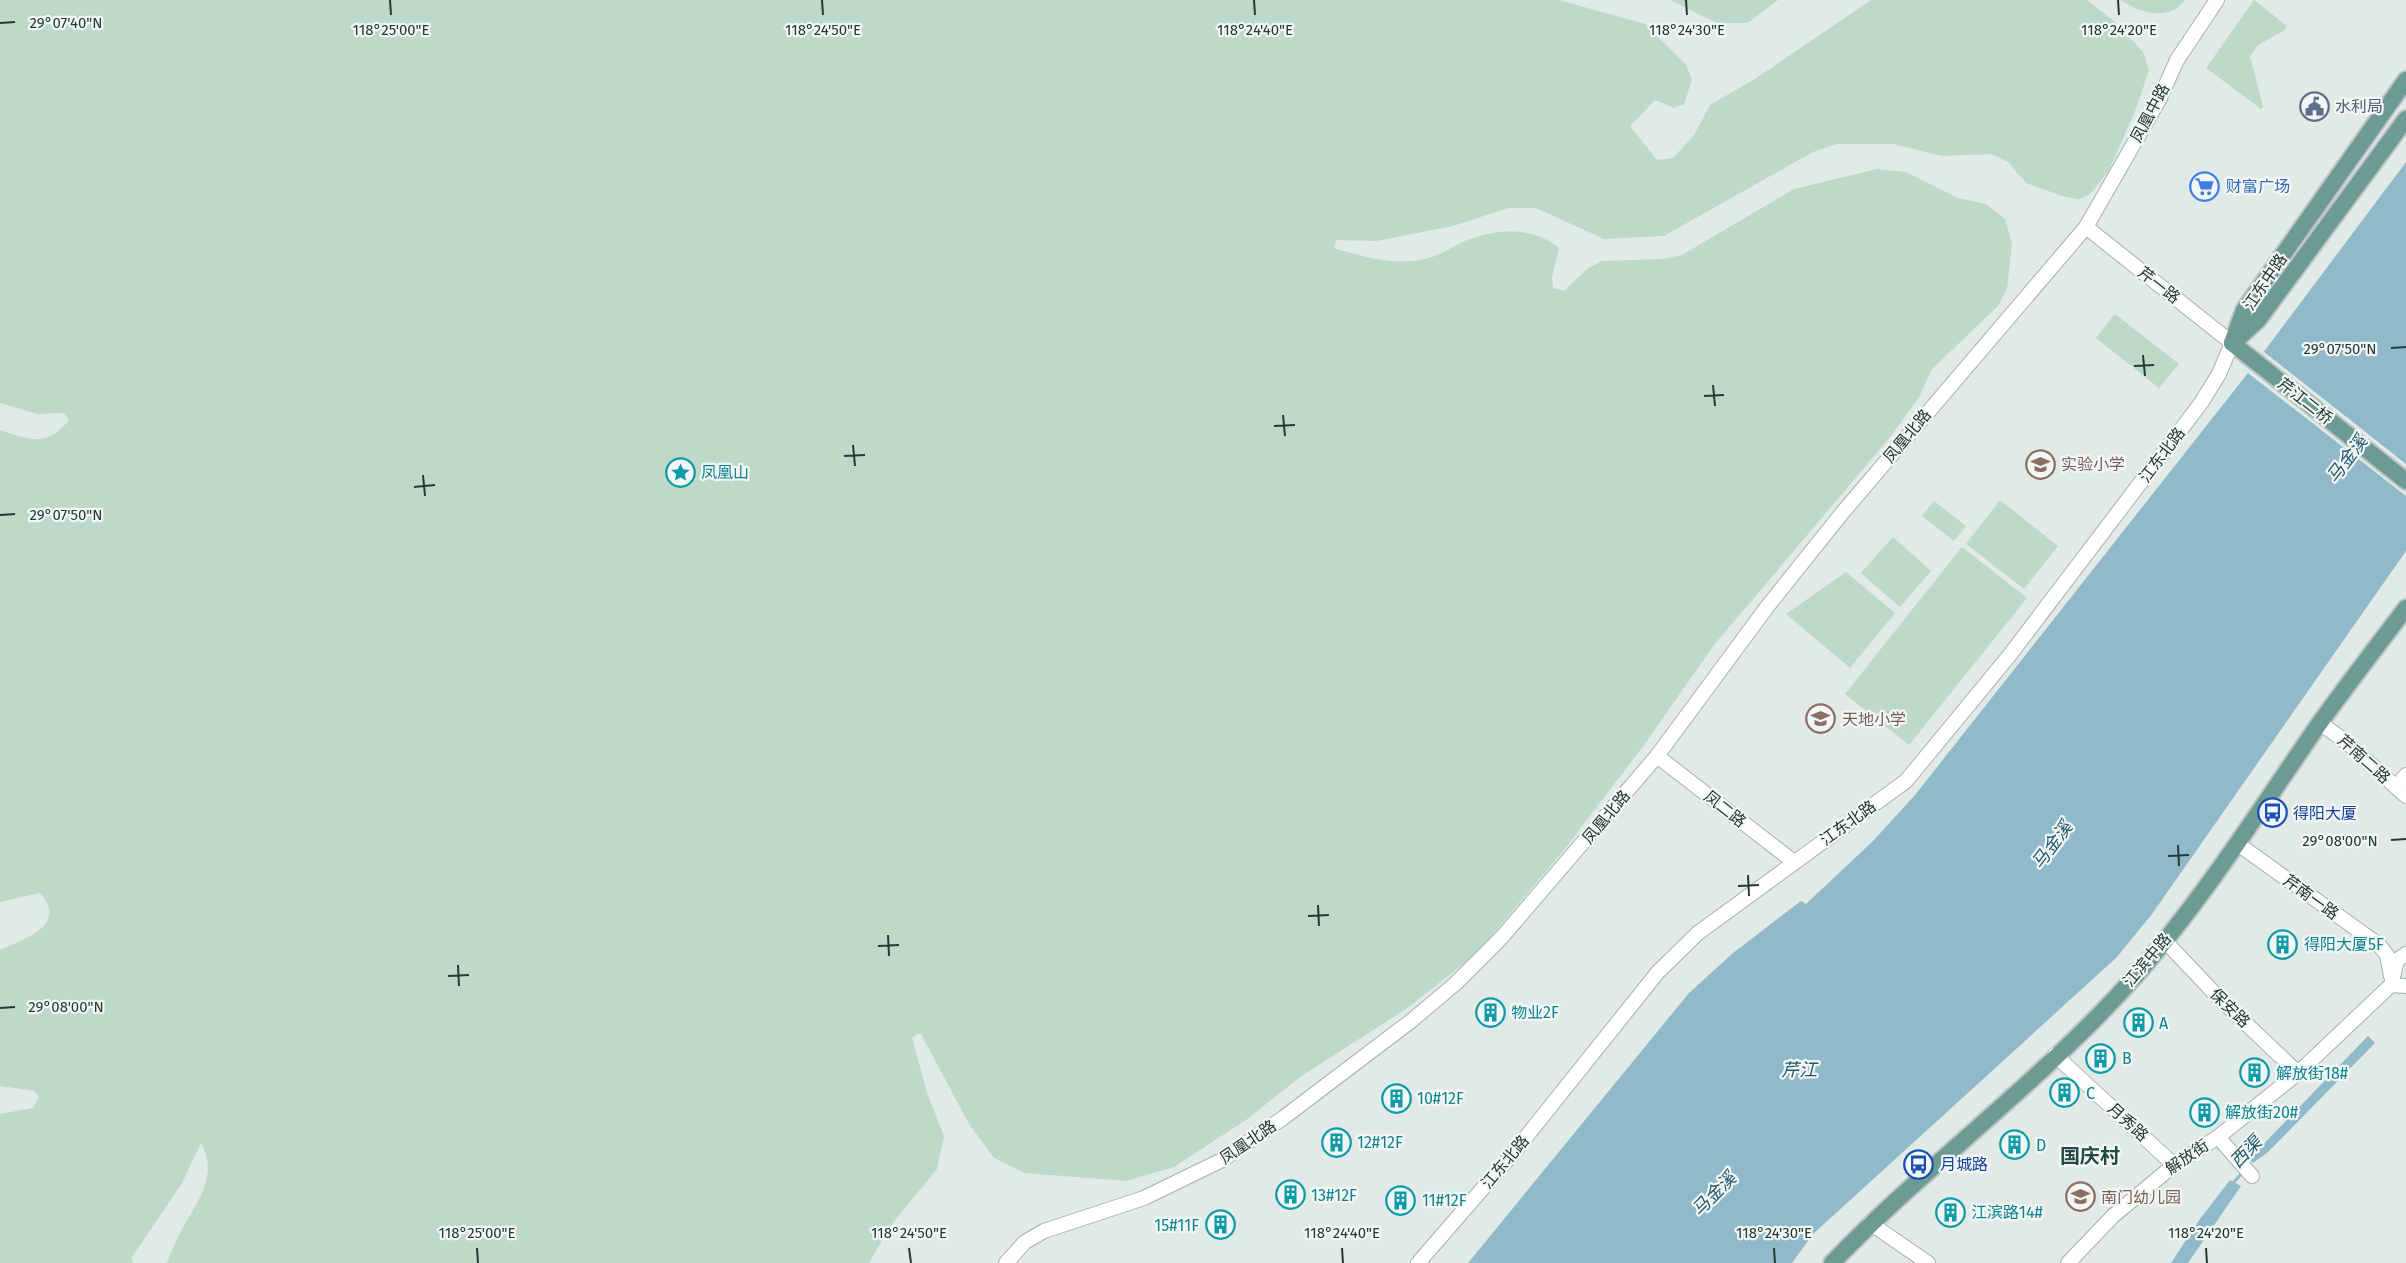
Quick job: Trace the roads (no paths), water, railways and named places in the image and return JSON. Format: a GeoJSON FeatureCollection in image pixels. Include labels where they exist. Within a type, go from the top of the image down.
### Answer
{"type":"FeatureCollection","features":[{"type":"Feature","properties":{"kind":"main road","name":"江东中路"},"geometry":{"type":"LineString","coordinates":[[2232,343],[2244,310],[2406,80]]}},
{"type":"Feature","properties":{"kind":"main road","name":"江东中路"},"geometry":{"type":"LineString","coordinates":[[2232,343],[2258,320],[2406,119]]}},
{"type":"Feature","properties":{"kind":"main road","name":"芹江二桥"},"geometry":{"type":"LineString","coordinates":[[2232,343],[2406,481]]}},
{"type":"Feature","properties":{"kind":"main road","name":"江滨中路"},"geometry":{"type":"LineString","coordinates":[[1832,1263],[1870,1223],[2055,1055],[2137,974],[2238,844],[2320,723],[2406,608]]}},
{"type":"Feature","properties":{"kind":"street","name":"凤凰中路"},"geometry":{"type":"LineString","coordinates":[[2086,227],[2160,98],[2177,60],[2217,0]]}},
{"type":"Feature","properties":{"kind":"street","name":"芹一路"},"geometry":{"type":"LineString","coordinates":[[2086,227],[2232,343]]}},
{"type":"Feature","properties":{"kind":"street","name":"凤凰北路"},"geometry":{"type":"LineString","coordinates":[[1006,1263],[1025,1242],[1044,1231],[1144,1198],[1222,1160],[1283,1118],[1411,1021],[1455,984],[1502,937],[1657,756],[1767,607],[1843,512],[2086,227]]}},
{"type":"Feature","properties":{"kind":"street","name":"江东北路"},"geometry":{"type":"LineString","coordinates":[[1418,1263],[1510,1157],[1658,972],[1698,933],[1906,781],[2009,656],[2201,403],[2219,374],[2232,343]]}},
{"type":"Feature","properties":{"kind":"street","name":"芹南二路"},"geometry":{"type":"LineString","coordinates":[[2320,723],[2345,741],[2401,792]]}},
{"type":"Feature","properties":{"kind":"street","name":"凤二路"},"geometry":{"type":"LineString","coordinates":[[1657,756],[1794,862]]}},
{"type":"Feature","properties":{"kind":"street"},"geometry":{"type":"LineString","coordinates":[[2401,792],[2406,776]]}},
{"type":"Feature","properties":{"kind":"street","name":"芹南一路"},"geometry":{"type":"LineString","coordinates":[[2238,844],[2379,945],[2387,955],[2391,985]]}},
{"type":"Feature","properties":{"kind":"street","name":"保安路"},"geometry":{"type":"LineString","coordinates":[[2164,940],[2218,997],[2298,1073]]}},
{"type":"Feature","properties":{"kind":"street","name":"解放街"},"geometry":{"type":"LineString","coordinates":[[2068,1263],[2113,1216],[2174,1165],[2218,1137],[2298,1073],[2391,985],[2397,960],[2406,954]]}},
{"type":"Feature","properties":{"kind":"street"},"geometry":{"type":"LineString","coordinates":[[2391,985],[2406,986]]}},
{"type":"Feature","properties":{"kind":"street","name":"月秀路"},"geometry":{"type":"LineString","coordinates":[[2055,1055],[2174,1165]]}},
{"type":"Feature","properties":{"kind":"street"},"geometry":{"type":"LineString","coordinates":[[2218,1137],[2252,1176]]}},
{"type":"Feature","properties":{"kind":"street"},"geometry":{"type":"LineString","coordinates":[[1870,1223],[1928,1263]]}},
{"type":"Feature","properties":{"kind":"water","name":"芹江"},"geometry":{"type":"Polygon","coordinates":[[[2406,162],[2406,551],[2152,914],[2117,957],[1813,1234],[1792,1263],[1468,1263],[1689,993],[1733,953],[1801,901],[1806,904],[1873,841],[1915,795],[2248,373],[2406,162]]]}},
{"type":"Feature","properties":{"kind":"water"},"geometry":{"type":"Polygon","coordinates":[[[2368,1036],[2375,1043],[2268,1152],[2253,1163],[2249,1159],[2368,1036]]]}},
{"type":"Feature","properties":{"kind":"water"},"geometry":{"type":"Polygon","coordinates":[[[2230,1180],[2241,1186],[2188,1263],[2171,1263],[2200,1219],[2230,1180]]]}},
{"type":"Feature","properties":{"kind":"waterway","name":"西渠"},"geometry":{"type":"LineString","coordinates":[[2232,1184],[2244,1171]]}},
{"type":"Feature","properties":{"kind":"place","name":"水利局"},"geometry":{"type":"Point","coordinates":[2314,106]}},
{"type":"Feature","properties":{"kind":"place","name":"财富广场"},"geometry":{"type":"Point","coordinates":[2205,186]}},
{"type":"Feature","properties":{"kind":"place","name":"实验小学"},"geometry":{"type":"Point","coordinates":[2040,464]}},
{"type":"Feature","properties":{"kind":"place","name":"凤凰山"},"geometry":{"type":"Point","coordinates":[680,472]}},
{"type":"Feature","properties":{"kind":"place","name":"天地小学"},"geometry":{"type":"Point","coordinates":[1821,719]}},
{"type":"Feature","properties":{"kind":"place","name":"得阳大厦"},"geometry":{"type":"Point","coordinates":[2272,813]}},
{"type":"Feature","properties":{"kind":"place","name":"得阳大厦5F"},"geometry":{"type":"Point","coordinates":[2283,944]}},
{"type":"Feature","properties":{"kind":"place","name":"物业2F"},"geometry":{"type":"Point","coordinates":[1490,1012]}},
{"type":"Feature","properties":{"kind":"place","name":"A"},"geometry":{"type":"Point","coordinates":[2138,1023]}},
{"type":"Feature","properties":{"kind":"place","name":"B"},"geometry":{"type":"Point","coordinates":[2101,1058]}},
{"type":"Feature","properties":{"kind":"place","name":"解放街18#"},"geometry":{"type":"Point","coordinates":[2255,1073]}},
{"type":"Feature","properties":{"kind":"place","name":"C"},"geometry":{"type":"Point","coordinates":[2065,1093]}},
{"type":"Feature","properties":{"kind":"place","name":"10#12F"},"geometry":{"type":"Point","coordinates":[1396,1098]}},
{"type":"Feature","properties":{"kind":"place","name":"解放街20#"},"geometry":{"type":"Point","coordinates":[2204,1112]}},
{"type":"Feature","properties":{"kind":"place","name":"12#12F"},"geometry":{"type":"Point","coordinates":[1336,1142]}},
{"type":"Feature","properties":{"kind":"place","name":"D"},"geometry":{"type":"Point","coordinates":[2015,1145]}},
{"type":"Feature","properties":{"kind":"place","name":"月城路"},"geometry":{"type":"Point","coordinates":[1919,1164]}},
{"type":"Feature","properties":{"kind":"place","name":"13#12F"},"geometry":{"type":"Point","coordinates":[1290,1195]}},
{"type":"Feature","properties":{"kind":"place","name":"南门幼儿园"},"geometry":{"type":"Point","coordinates":[2080,1197]}},
{"type":"Feature","properties":{"kind":"place","name":"11#12F"},"geometry":{"type":"Point","coordinates":[1401,1200]}},
{"type":"Feature","properties":{"kind":"place","name":"江滨路14#"},"geometry":{"type":"Point","coordinates":[1950,1212]}},
{"type":"Feature","properties":{"kind":"place","name":"15#11F"},"geometry":{"type":"Point","coordinates":[1220,1225]}},
{"type":"Feature","properties":{"kind":"district","name":"国庆村"},"geometry":{"type":"Point","coordinates":[2090,1156]}},
{"type":"Feature","properties":{"kind":"water label","name":"马金溪"},"geometry":{"type":"Point","coordinates":[2347,459]}},
{"type":"Feature","properties":{"kind":"water label","name":"马金溪"},"geometry":{"type":"Point","coordinates":[2052,845]}},
{"type":"Feature","properties":{"kind":"water label","name":"马金溪"},"geometry":{"type":"Point","coordinates":[1714,1194]}}]}
